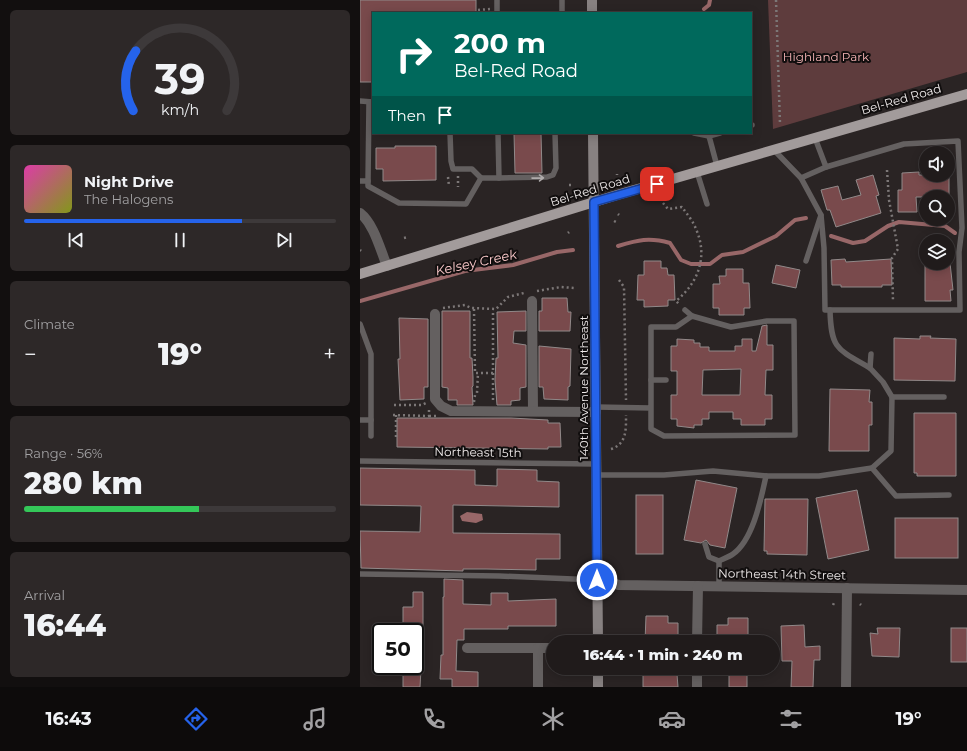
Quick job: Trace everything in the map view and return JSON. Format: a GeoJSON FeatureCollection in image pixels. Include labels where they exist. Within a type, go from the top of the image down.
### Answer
{"type":"FeatureCollection","features":[{"type":"Feature","properties":{"kind":"main road"},"geometry":{"type":"LineString","coordinates":[[592,0],[592,12]]}},
{"type":"Feature","properties":{"kind":"main road","name":"Bel-Red Road"},"geometry":{"type":"LineString","coordinates":[[360,274],[594,202],[967,94]]}},
{"type":"Feature","properties":{"kind":"main road","name":"140th Avenue Northeast"},"geometry":{"type":"LineString","coordinates":[[592,134],[598,635]]}},
{"type":"Feature","properties":{"kind":"main road"},"geometry":{"type":"LineString","coordinates":[[598,675],[598,687]]}},
{"type":"Feature","properties":{"kind":"street"},"geometry":{"type":"LineString","coordinates":[[360,212],[366,217],[371,227],[387,266]]}},
{"type":"Feature","properties":{"kind":"street"},"geometry":{"type":"LineString","coordinates":[[531,295],[533,411]]}},
{"type":"Feature","properties":{"kind":"street"},"geometry":{"type":"LineString","coordinates":[[438,312],[435,398],[433,402],[451,411],[596,410]]}},
{"type":"Feature","properties":{"kind":"street","name":"Northeast 14th Street"},"geometry":{"type":"LineString","coordinates":[[597,580],[614,584],[967,590]]}},
{"type":"Feature","properties":{"kind":"street"},"geometry":{"type":"LineString","coordinates":[[697,635],[698,586]]}},
{"type":"Feature","properties":{"kind":"street"},"geometry":{"type":"LineString","coordinates":[[846,687],[847,588]]}},
{"type":"Feature","properties":{"kind":"street"},"geometry":{"type":"LineString","coordinates":[[466,648],[546,648]]}},
{"type":"Feature","properties":{"kind":"street"},"geometry":{"type":"LineString","coordinates":[[538,648],[538,687]]}},
{"type":"Feature","properties":{"kind":"street"},"geometry":{"type":"LineString","coordinates":[[697,675],[697,687]]}},
{"type":"Feature","properties":{"kind":"lane"},"geometry":{"type":"LineString","coordinates":[[497,0],[497,12]]}},
{"type":"Feature","properties":{"kind":"lane"},"geometry":{"type":"LineString","coordinates":[[562,0],[562,12]]}},
{"type":"Feature","properties":{"kind":"lane"},"geometry":{"type":"LineString","coordinates":[[360,102],[371,102],[368,186],[399,202],[466,204],[481,178]]}},
{"type":"Feature","properties":{"kind":"lane"},"geometry":{"type":"LineString","coordinates":[[450,134],[451,161],[453,169],[472,170],[481,178],[547,177],[553,174],[556,168],[555,134]]}},
{"type":"Feature","properties":{"kind":"lane"},"geometry":{"type":"LineString","coordinates":[[498,134],[499,178]]}},
{"type":"Feature","properties":{"kind":"lane"},"geometry":{"type":"LineString","coordinates":[[699,134],[709,136],[716,134]]}},
{"type":"Feature","properties":{"kind":"lane"},"geometry":{"type":"LineString","coordinates":[[709,136],[717,166]]}},
{"type":"Feature","properties":{"kind":"lane"},"geometry":{"type":"LineString","coordinates":[[816,138],[826,167]]}},
{"type":"Feature","properties":{"kind":"lane"},"geometry":{"type":"LineString","coordinates":[[774,150],[801,178],[821,215],[824,248],[824,310],[960,310],[959,252],[962,228],[958,141],[904,144],[826,167],[801,178]]}},
{"type":"Feature","properties":{"kind":"lane"},"geometry":{"type":"LineString","coordinates":[[697,172],[707,204]]}},
{"type":"Feature","properties":{"kind":"lane"},"geometry":{"type":"LineString","coordinates":[[360,181],[368,181]]}},
{"type":"Feature","properties":{"kind":"lane"},"geometry":{"type":"LineString","coordinates":[[806,261],[821,215]]}},
{"type":"Feature","properties":{"kind":"lane"},"geometry":{"type":"LineString","coordinates":[[685,310],[692,316],[731,327],[768,321],[794,321],[795,435],[664,436],[651,429],[651,328],[676,327],[692,316]]}},
{"type":"Feature","properties":{"kind":"lane"},"geometry":{"type":"LineString","coordinates":[[596,475],[664,475],[713,472],[766,476],[819,476],[872,468],[890,451],[892,398],[883,382],[870,368],[840,351],[836,346],[833,341],[830,328],[830,310]]}},
{"type":"Feature","properties":{"kind":"lane"},"geometry":{"type":"LineString","coordinates":[[360,324],[371,354],[371,436]]}},
{"type":"Feature","properties":{"kind":"lane"},"geometry":{"type":"LineString","coordinates":[[870,368],[871,354]]}},
{"type":"Feature","properties":{"kind":"lane"},"geometry":{"type":"LineString","coordinates":[[651,380],[666,380]]}},
{"type":"Feature","properties":{"kind":"lane"},"geometry":{"type":"LineString","coordinates":[[892,398],[944,398]]}},
{"type":"Feature","properties":{"kind":"lane"},"geometry":{"type":"LineString","coordinates":[[596,410],[651,408]]}},
{"type":"Feature","properties":{"kind":"lane"},"geometry":{"type":"LineString","coordinates":[[360,420],[371,420]]}},
{"type":"Feature","properties":{"kind":"lane","name":"Northeast 15th"},"geometry":{"type":"LineString","coordinates":[[360,461],[596,464]]}},
{"type":"Feature","properties":{"kind":"lane"},"geometry":{"type":"LineString","coordinates":[[872,468],[896,496],[949,495]]}},
{"type":"Feature","properties":{"kind":"lane"},"geometry":{"type":"LineString","coordinates":[[719,561],[733,554],[743,543],[754,520],[766,476]]}},
{"type":"Feature","properties":{"kind":"lane"},"geometry":{"type":"LineString","coordinates":[[705,544],[709,556],[719,561]]}},
{"type":"Feature","properties":{"kind":"lane"},"geometry":{"type":"LineString","coordinates":[[719,561],[719,586]]}},
{"type":"Feature","properties":{"kind":"lane"},"geometry":{"type":"LineString","coordinates":[[360,574],[499,576],[597,580]]}},
{"type":"Feature","properties":{"kind":"path"},"geometry":{"type":"LineString","coordinates":[[776,0],[780,124]]}},
{"type":"Feature","properties":{"kind":"path"},"geometry":{"type":"LineString","coordinates":[[478,10],[489,9]]}},
{"type":"Feature","properties":{"kind":"path"},"geometry":{"type":"LineString","coordinates":[[887,170],[888,200],[896,230],[898,249],[892,258],[893,310]]}},
{"type":"Feature","properties":{"kind":"path"},"geometry":{"type":"LineString","coordinates":[[458,177],[458,187]]}},
{"type":"Feature","properties":{"kind":"path"},"geometry":{"type":"LineString","coordinates":[[448,178],[449,186]]}},
{"type":"Feature","properties":{"kind":"path"},"geometry":{"type":"LineString","coordinates":[[663,203],[668,209],[682,207],[696,228],[702,249],[697,275],[688,292],[676,301],[685,310]]}},
{"type":"Feature","properties":{"kind":"path"},"geometry":{"type":"LineString","coordinates":[[404,238],[408,237]]}},
{"type":"Feature","properties":{"kind":"path"},"geometry":{"type":"LineString","coordinates":[[611,449],[618,445],[626,435],[624,287],[619,280]]}},
{"type":"Feature","properties":{"kind":"path"},"geometry":{"type":"LineString","coordinates":[[438,312],[444,307],[452,305],[465,305],[474,309],[496,309],[502,305],[508,297],[531,295],[561,287],[575,288]]}},
{"type":"Feature","properties":{"kind":"path"},"geometry":{"type":"LineString","coordinates":[[474,309],[475,374],[493,373]]}},
{"type":"Feature","properties":{"kind":"path"},"geometry":{"type":"LineString","coordinates":[[493,313],[493,411]]}},
{"type":"Feature","properties":{"kind":"path"},"geometry":{"type":"LineString","coordinates":[[473,406],[475,395],[477,393],[478,373]]}},
{"type":"Feature","properties":{"kind":"path"},"geometry":{"type":"LineString","coordinates":[[396,437],[394,415],[429,416],[429,402],[433,402]]}},
{"type":"Feature","properties":{"kind":"path"},"geometry":{"type":"LineString","coordinates":[[394,405],[422,405],[433,402]]}},
{"type":"Feature","properties":{"kind":"green space","name":"Highland Park"},"geometry":{"type":"Polygon","coordinates":[[[768,0],[967,0],[967,72],[773,129],[768,0]]]}},
{"type":"Feature","properties":{"kind":"shaded area"},"geometry":{"type":"Polygon","coordinates":[[[467,512],[482,514],[483,520],[476,523],[462,521],[460,516],[467,512]]]}},
{"type":"Feature","properties":{"kind":"building"},"geometry":{"type":"Polygon","coordinates":[[[360,0],[476,0],[476,12],[372,12],[372,82],[360,82],[360,0]]]}},
{"type":"Feature","properties":{"kind":"building"},"geometry":{"type":"Polygon","coordinates":[[[514,134],[541,134],[542,173],[515,173],[514,134]]]}},
{"type":"Feature","properties":{"kind":"building"},"geometry":{"type":"Polygon","coordinates":[[[395,146],[436,146],[436,180],[383,181],[383,169],[376,169],[376,148],[395,148],[395,146]]]}},
{"type":"Feature","properties":{"kind":"building"},"geometry":{"type":"Polygon","coordinates":[[[919,172],[919,182],[949,182],[949,190],[919,190],[919,197],[916,197],[917,212],[898,212],[898,190],[902,190],[902,173],[919,172]]]}},
{"type":"Feature","properties":{"kind":"building"},"geometry":{"type":"Polygon","coordinates":[[[873,175],[879,195],[876,196],[881,213],[836,227],[830,210],[827,210],[821,190],[838,186],[842,200],[861,195],[856,180],[873,175]]]}},
{"type":"Feature","properties":{"kind":"building"},"geometry":{"type":"Polygon","coordinates":[[[845,259],[846,262],[891,259],[892,285],[882,285],[882,287],[841,287],[841,285],[832,285],[831,260],[845,259]]]}},
{"type":"Feature","properties":{"kind":"building"},"geometry":{"type":"Polygon","coordinates":[[[644,261],[661,261],[661,268],[667,268],[668,275],[674,275],[675,300],[668,300],[668,306],[644,307],[644,300],[637,300],[638,275],[644,275],[644,261]]]}},
{"type":"Feature","properties":{"kind":"building"},"geometry":{"type":"Polygon","coordinates":[[[776,265],[800,270],[796,288],[772,283],[776,265]]]}},
{"type":"Feature","properties":{"kind":"building"},"geometry":{"type":"Polygon","coordinates":[[[726,269],[743,269],[743,283],[749,283],[750,308],[744,308],[744,315],[719,315],[719,308],[713,308],[713,284],[720,284],[719,276],[726,276],[726,269]]]}},
{"type":"Feature","properties":{"kind":"building"},"geometry":{"type":"Polygon","coordinates":[[[925,270],[951,270],[953,290],[950,290],[951,301],[925,301],[925,270]]]}},
{"type":"Feature","properties":{"kind":"building"},"geometry":{"type":"Polygon","coordinates":[[[542,298],[567,298],[568,312],[571,312],[570,331],[539,331],[539,311],[542,311],[542,298]]]}},
{"type":"Feature","properties":{"kind":"building"},"geometry":{"type":"Polygon","coordinates":[[[442,311],[470,311],[470,358],[472,358],[473,405],[457,405],[457,400],[448,400],[448,388],[442,387],[442,311]]]}},
{"type":"Feature","properties":{"kind":"building"},"geometry":{"type":"Polygon","coordinates":[[[526,311],[526,331],[514,331],[513,343],[526,345],[526,387],[520,388],[520,400],[511,401],[511,405],[497,405],[495,380],[496,358],[498,358],[497,312],[526,311]]]}},
{"type":"Feature","properties":{"kind":"building"},"geometry":{"type":"Polygon","coordinates":[[[399,318],[428,319],[428,387],[424,387],[424,399],[400,400],[398,359],[400,359],[399,318]]]}},
{"type":"Feature","properties":{"kind":"building"},"geometry":{"type":"Polygon","coordinates":[[[767,325],[767,345],[773,345],[773,370],[766,370],[765,395],[772,395],[772,419],[765,419],[765,425],[741,425],[741,419],[733,419],[733,412],[709,412],[709,419],[702,419],[702,425],[694,425],[694,428],[677,426],[677,419],[671,419],[671,395],[677,395],[677,371],[671,371],[671,346],[677,346],[677,339],[694,340],[694,343],[700,343],[700,347],[709,347],[709,351],[735,351],[735,346],[742,346],[742,339],[752,339],[752,351],[756,351],[762,326],[767,325]],[[741,369],[703,370],[702,395],[740,395],[741,369]]]}},
{"type":"Feature","properties":{"kind":"building"},"geometry":{"type":"Polygon","coordinates":[[[920,336],[956,339],[955,381],[894,380],[894,338],[920,339],[920,336]]]}},
{"type":"Feature","properties":{"kind":"building"},"geometry":{"type":"Polygon","coordinates":[[[539,346],[571,349],[568,400],[544,399],[543,387],[539,387],[539,346]]]}},
{"type":"Feature","properties":{"kind":"building"},"geometry":{"type":"Polygon","coordinates":[[[830,389],[870,390],[869,402],[872,402],[872,425],[869,425],[869,451],[829,451],[830,389]]]}},
{"type":"Feature","properties":{"kind":"building"},"geometry":{"type":"Polygon","coordinates":[[[914,413],[956,413],[956,476],[917,476],[917,473],[914,473],[914,413]]]}},
{"type":"Feature","properties":{"kind":"building"},"geometry":{"type":"Polygon","coordinates":[[[397,418],[511,418],[548,420],[548,423],[560,423],[561,447],[548,447],[548,449],[397,447],[397,418]]]}},
{"type":"Feature","properties":{"kind":"building"},"geometry":{"type":"Polygon","coordinates":[[[360,468],[475,470],[475,485],[497,486],[497,469],[537,470],[537,481],[559,482],[559,507],[453,505],[453,533],[560,534],[560,559],[536,559],[536,570],[463,569],[463,571],[361,568],[360,531],[420,532],[421,506],[360,505],[360,468]]]}},
{"type":"Feature","properties":{"kind":"building"},"geometry":{"type":"Polygon","coordinates":[[[696,480],[737,488],[725,548],[710,545],[706,540],[701,543],[684,540],[696,480]]]}},
{"type":"Feature","properties":{"kind":"building"},"geometry":{"type":"Polygon","coordinates":[[[857,490],[869,550],[828,559],[816,498],[857,490]]]}},
{"type":"Feature","properties":{"kind":"building"},"geometry":{"type":"Polygon","coordinates":[[[636,495],[663,495],[663,554],[636,554],[636,495]]]}},
{"type":"Feature","properties":{"kind":"building"},"geometry":{"type":"Polygon","coordinates":[[[765,499],[808,499],[807,555],[767,554],[767,551],[764,551],[765,499]]]}},
{"type":"Feature","properties":{"kind":"building"},"geometry":{"type":"Polygon","coordinates":[[[895,518],[958,518],[958,558],[895,558],[895,518]]]}},
{"type":"Feature","properties":{"kind":"building"},"geometry":{"type":"Polygon","coordinates":[[[444,579],[463,580],[463,604],[491,605],[491,593],[508,593],[508,601],[556,599],[556,626],[508,626],[508,629],[464,629],[464,640],[457,640],[456,671],[478,672],[478,687],[452,687],[452,679],[440,679],[441,655],[443,655],[444,579]]]}},
{"type":"Feature","properties":{"kind":"building"},"geometry":{"type":"Polygon","coordinates":[[[413,592],[423,592],[423,623],[403,623],[403,607],[413,607],[413,592]]]}},
{"type":"Feature","properties":{"kind":"building"},"geometry":{"type":"Polygon","coordinates":[[[646,616],[668,616],[668,623],[678,623],[678,635],[645,635],[646,616]]]}},
{"type":"Feature","properties":{"kind":"building"},"geometry":{"type":"Polygon","coordinates":[[[728,618],[748,618],[748,635],[717,635],[717,625],[728,625],[728,618]]]}},
{"type":"Feature","properties":{"kind":"building"},"geometry":{"type":"Polygon","coordinates":[[[804,625],[805,647],[820,646],[820,660],[814,660],[813,687],[791,687],[792,661],[782,661],[781,626],[804,625]]]}},
{"type":"Feature","properties":{"kind":"building"},"geometry":{"type":"Polygon","coordinates":[[[877,628],[900,628],[899,657],[872,656],[870,633],[878,634],[877,628]]]}},
{"type":"Feature","properties":{"kind":"building"},"geometry":{"type":"Polygon","coordinates":[[[951,628],[967,628],[967,662],[951,662],[951,628]]]}},
{"type":"Feature","properties":{"kind":"building"},"geometry":{"type":"Polygon","coordinates":[[[403,675],[421,675],[420,687],[403,687],[403,675]]]}},
{"type":"Feature","properties":{"kind":"building"},"geometry":{"type":"Polygon","coordinates":[[[643,675],[677,675],[678,687],[643,687],[643,675]]]}},
{"type":"Feature","properties":{"kind":"building"},"geometry":{"type":"Polygon","coordinates":[[[729,675],[747,675],[747,687],[729,687],[729,675]]]}},
{"type":"Feature","properties":{"kind":"waterway"},"geometry":{"type":"LineString","coordinates":[[704,9],[709,5],[710,0]]}},
{"type":"Feature","properties":{"kind":"waterway","name":"Kelsey Creek"},"geometry":{"type":"LineString","coordinates":[[618,246],[644,240],[663,241],[670,243],[681,260],[691,264],[710,264],[722,255],[743,252],[776,236],[795,220],[806,218]]}},
{"type":"Feature","properties":{"kind":"waterway","name":"Kelsey Creek"},"geometry":{"type":"LineString","coordinates":[[831,236],[853,243],[865,241],[888,226],[899,222],[945,226],[955,233]]}},
{"type":"Feature","properties":{"kind":"waterway","name":"Kelsey Creek"},"geometry":{"type":"LineString","coordinates":[[360,301],[465,271],[513,265],[557,252],[573,250]]}},
{"type":"Feature","properties":{"kind":"route"},"geometry":{"type":"LineString","coordinates":[[597,580],[594,202],[657,184]]}}]}
